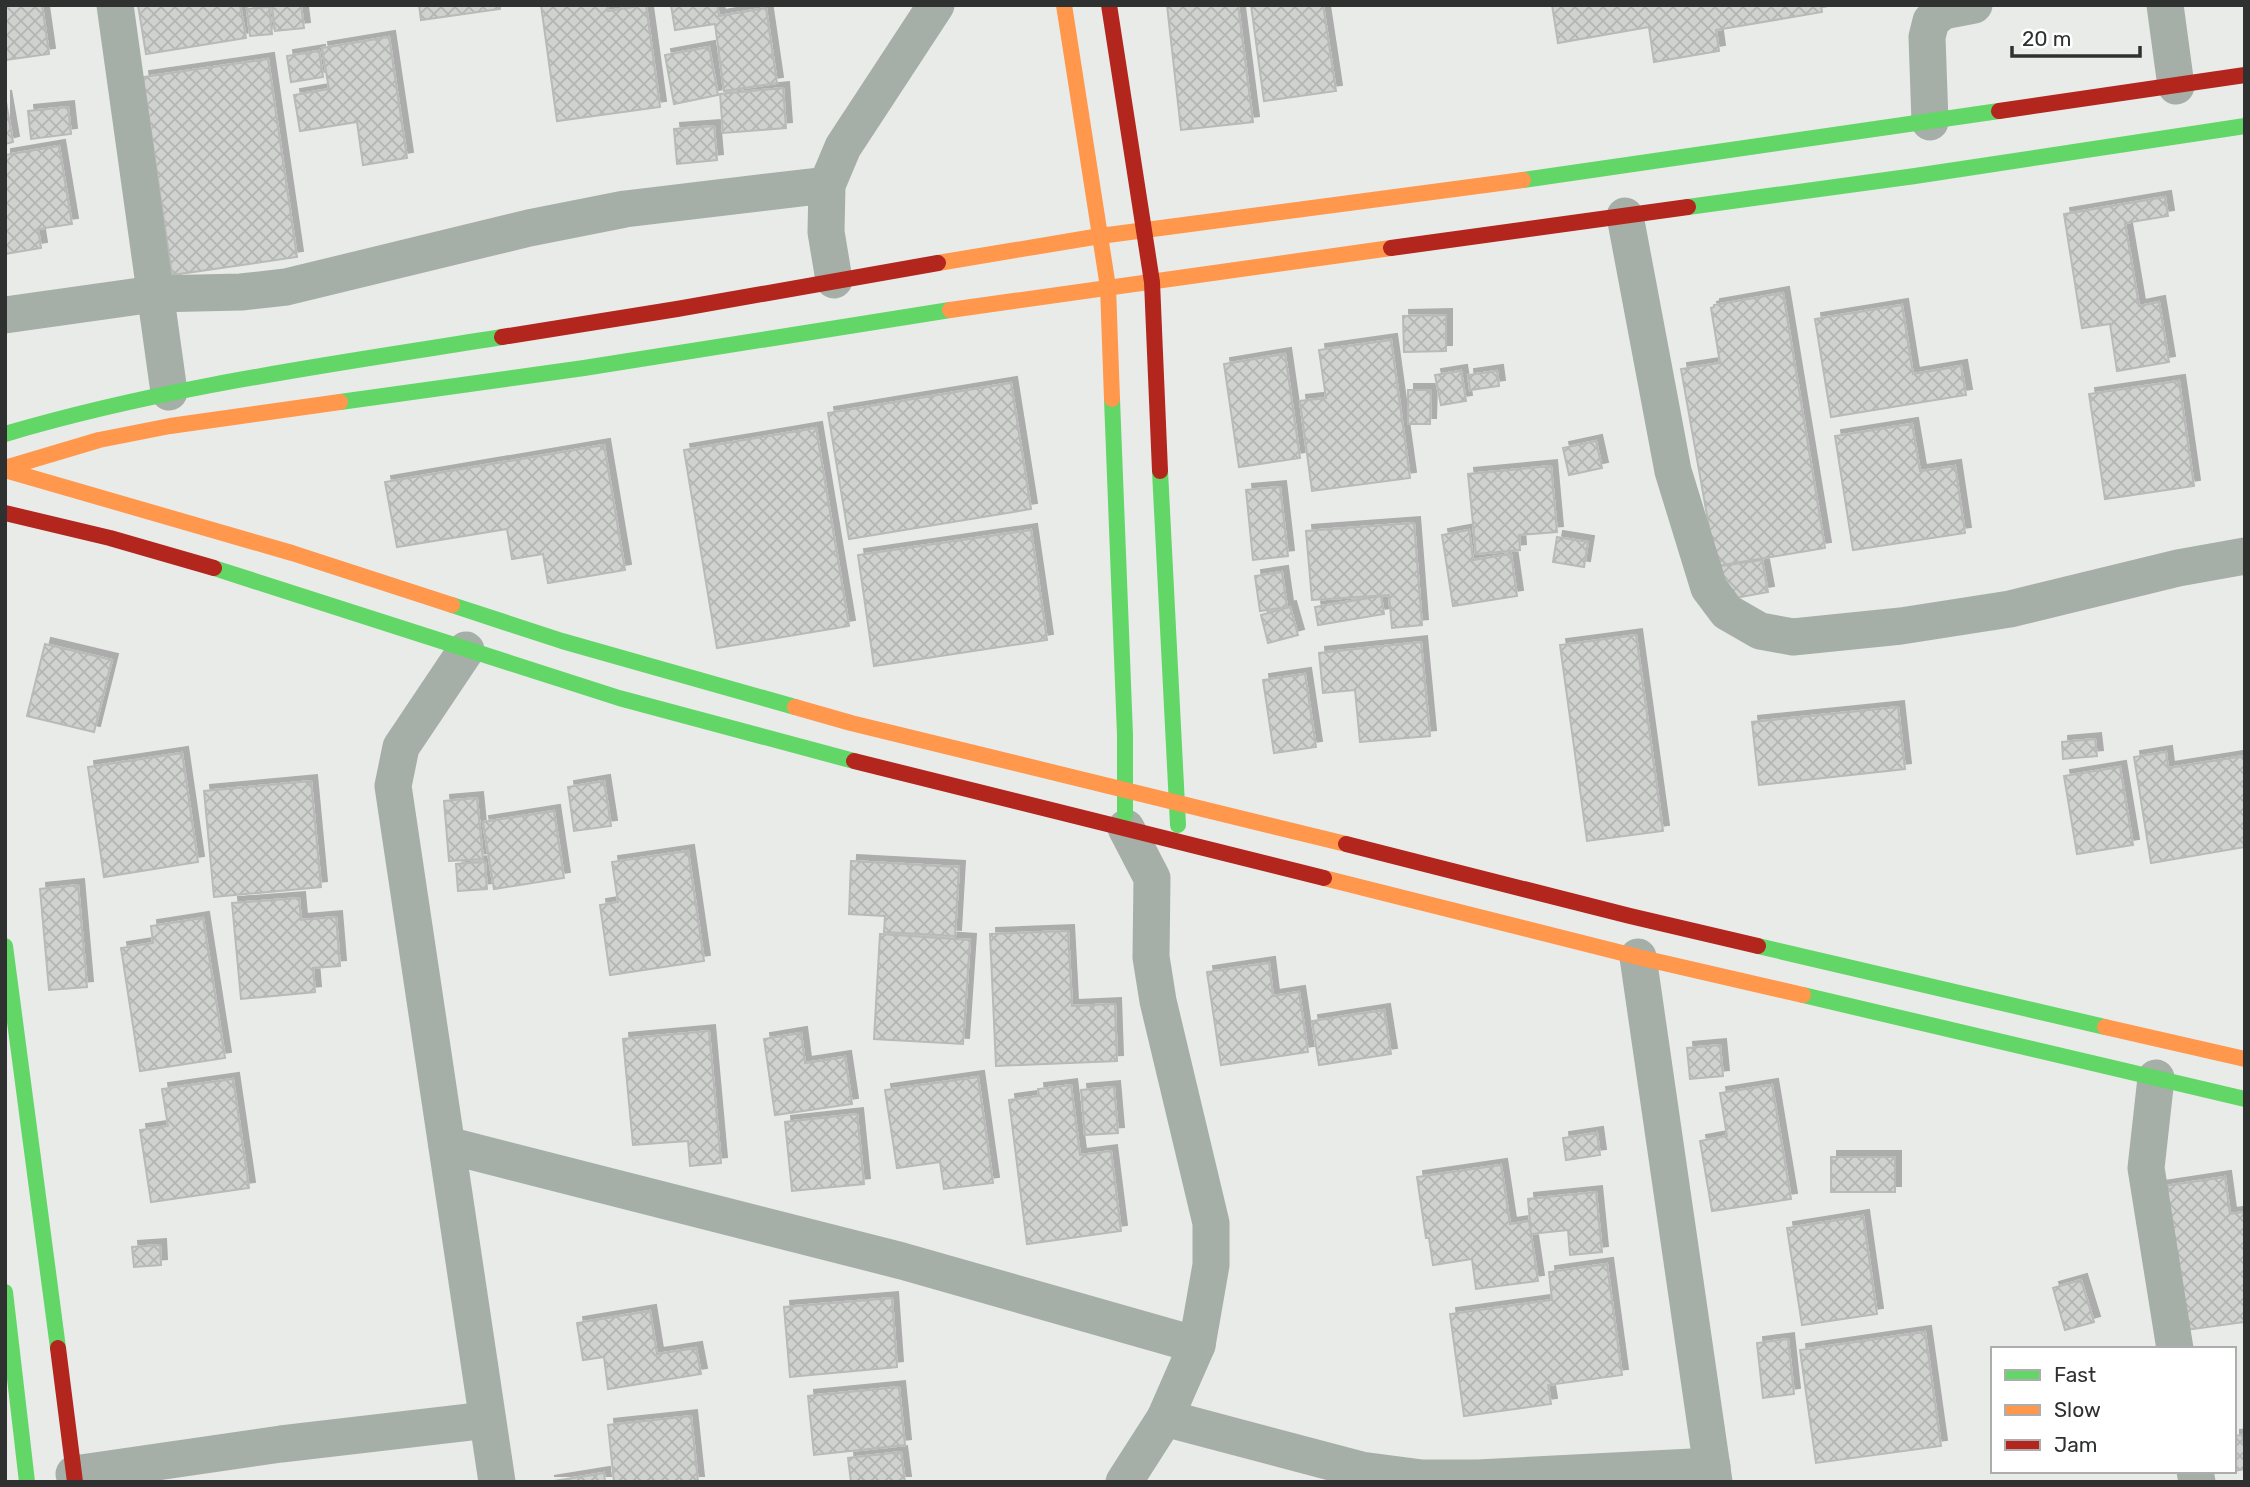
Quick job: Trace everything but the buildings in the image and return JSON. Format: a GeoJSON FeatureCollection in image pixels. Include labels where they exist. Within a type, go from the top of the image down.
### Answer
{"type":"FeatureCollection","features":[{"type":"Feature","properties":{"kind":"street"},"geometry":{"type":"LineString","coordinates":[[115,5],[169,393]]}},
{"type":"Feature","properties":{"kind":"street"},"geometry":{"type":"LineString","coordinates":[[834,280],[826,232],[827,185],[843,147],[936,5]]}},
{"type":"Feature","properties":{"kind":"street"},"geometry":{"type":"LineString","coordinates":[[1063,5],[1108,287],[1125,722],[1126,828],[1152,878],[1152,957],[1158,1001],[1211,1223],[1211,1265],[1197,1345],[1165,1418],[1124,1482]]}},
{"type":"Feature","properties":{"kind":"street"},"geometry":{"type":"LineString","coordinates":[[1109,5],[1152,282],[1178,841],[1152,878]]}},
{"type":"Feature","properties":{"kind":"street"},"geometry":{"type":"LineString","coordinates":[[1930,122],[1927,37],[1931,21],[1943,11],[1974,5]]}},
{"type":"Feature","properties":{"kind":"street"},"geometry":{"type":"LineString","coordinates":[[2165,5],[2175,86]]}},
{"type":"Feature","properties":{"kind":"street"},"geometry":{"type":"LineString","coordinates":[[5,434],[59,418],[246,378],[663,312],[834,280],[1100,236],[1618,168],[2245,75]]}},
{"type":"Feature","properties":{"kind":"street"},"geometry":{"type":"LineString","coordinates":[[5,469],[99,440],[170,426],[768,341],[920,314],[1915,176],[2245,126]]}},
{"type":"Feature","properties":{"kind":"street"},"geometry":{"type":"LineString","coordinates":[[5,315],[154,294],[286,288],[529,228],[625,209],[827,185]]}},
{"type":"Feature","properties":{"kind":"street"},"geometry":{"type":"LineString","coordinates":[[1625,216],[1673,471],[1709,588],[1727,612],[1760,631],[1793,637],[2010,609],[2178,568],[2245,556]]}},
{"type":"Feature","properties":{"kind":"street"},"geometry":{"type":"LineString","coordinates":[[5,469],[292,553],[576,645],[851,723],[1176,801],[1630,916],[2245,1059]]}},
{"type":"Feature","properties":{"kind":"street"},"geometry":{"type":"LineString","coordinates":[[5,513],[191,561],[619,698],[763,738],[1638,957],[2245,1098]]}},
{"type":"Feature","properties":{"kind":"street"},"geometry":{"type":"LineString","coordinates":[[466,650],[401,747],[393,786],[497,1482]]}},
{"type":"Feature","properties":{"kind":"street"},"geometry":{"type":"LineString","coordinates":[[5,946],[75,1478],[281,1444],[487,1420]]}},
{"type":"Feature","properties":{"kind":"street"},"geometry":{"type":"LineString","coordinates":[[1165,1418],[1361,1470],[1422,1478],[1713,1474],[1638,957]]}},
{"type":"Feature","properties":{"kind":"street"},"geometry":{"type":"LineString","coordinates":[[2156,1078],[2146,1168],[2175,1347]]}},
{"type":"Feature","properties":{"kind":"street"},"geometry":{"type":"LineString","coordinates":[[447,1144],[902,1261],[1197,1345]]}},
{"type":"Feature","properties":{"kind":"street"},"geometry":{"type":"LineString","coordinates":[[5,1292],[14,1446],[27,1482]]}},
{"type":"Feature","properties":{"kind":"traffic: fast"},"geometry":{"type":"LineString","coordinates":[[1523,180],[1999,111]]}},
{"type":"Feature","properties":{"kind":"traffic: fast"},"geometry":{"type":"LineString","coordinates":[[1688,207],[2245,126]]}},
{"type":"Feature","properties":{"kind":"traffic: fast"},"geometry":{"type":"LineString","coordinates":[[340,402],[584,368],[950,310]]}},
{"type":"Feature","properties":{"kind":"traffic: fast"},"geometry":{"type":"LineString","coordinates":[[5,434],[189,389],[502,337]]}},
{"type":"Feature","properties":{"kind":"traffic: fast"},"geometry":{"type":"LineString","coordinates":[[1112,399],[1125,735],[1125,815]]}},
{"type":"Feature","properties":{"kind":"traffic: fast"},"geometry":{"type":"LineString","coordinates":[[1160,471],[1178,825]]}},
{"type":"Feature","properties":{"kind":"traffic: fast"},"geometry":{"type":"LineString","coordinates":[[214,568],[619,698],[854,761]]}},
{"type":"Feature","properties":{"kind":"traffic: fast"},"geometry":{"type":"LineString","coordinates":[[452,605],[562,641],[795,707]]}},
{"type":"Feature","properties":{"kind":"traffic: fast"},"geometry":{"type":"LineString","coordinates":[[5,946],[58,1348]]}},
{"type":"Feature","properties":{"kind":"traffic: fast"},"geometry":{"type":"LineString","coordinates":[[1758,946],[2105,1027]]}},
{"type":"Feature","properties":{"kind":"traffic: fast"},"geometry":{"type":"LineString","coordinates":[[1803,995],[2245,1099]]}},
{"type":"Feature","properties":{"kind":"traffic: fast"},"geometry":{"type":"LineString","coordinates":[[5,1292],[27,1482]]}},
{"type":"Feature","properties":{"kind":"traffic: slow"},"geometry":{"type":"LineString","coordinates":[[1064,5],[1108,287],[1112,399]]}},
{"type":"Feature","properties":{"kind":"traffic: slow"},"geometry":{"type":"LineString","coordinates":[[938,263],[1100,236],[1523,180]]}},
{"type":"Feature","properties":{"kind":"traffic: slow"},"geometry":{"type":"LineString","coordinates":[[950,310],[1391,248]]}},
{"type":"Feature","properties":{"kind":"traffic: slow"},"geometry":{"type":"LineString","coordinates":[[5,468],[99,440],[170,426],[340,402]]}},
{"type":"Feature","properties":{"kind":"traffic: slow"},"geometry":{"type":"LineString","coordinates":[[5,470],[292,553],[452,605]]}},
{"type":"Feature","properties":{"kind":"traffic: slow"},"geometry":{"type":"LineString","coordinates":[[795,707],[1346,844]]}},
{"type":"Feature","properties":{"kind":"traffic: slow"},"geometry":{"type":"LineString","coordinates":[[1324,878],[1638,957],[1803,995]]}},
{"type":"Feature","properties":{"kind":"traffic: slow"},"geometry":{"type":"LineString","coordinates":[[2105,1027],[2245,1059]]}},
{"type":"Feature","properties":{"kind":"traffic: jam"},"geometry":{"type":"LineString","coordinates":[[1109,5],[1152,282],[1160,471]]}},
{"type":"Feature","properties":{"kind":"traffic: jam"},"geometry":{"type":"LineString","coordinates":[[1999,111],[2245,75]]}},
{"type":"Feature","properties":{"kind":"traffic: jam"},"geometry":{"type":"LineString","coordinates":[[1391,248],[1688,207]]}},
{"type":"Feature","properties":{"kind":"traffic: jam"},"geometry":{"type":"LineString","coordinates":[[502,337],[938,263]]}},
{"type":"Feature","properties":{"kind":"traffic: jam"},"geometry":{"type":"LineString","coordinates":[[5,513],[110,538],[214,568]]}},
{"type":"Feature","properties":{"kind":"traffic: jam"},"geometry":{"type":"LineString","coordinates":[[854,761],[1324,878]]}},
{"type":"Feature","properties":{"kind":"traffic: jam"},"geometry":{"type":"LineString","coordinates":[[1346,844],[1758,946]]}},
{"type":"Feature","properties":{"kind":"traffic: jam"},"geometry":{"type":"LineString","coordinates":[[58,1348],[75,1482]]}}]}
